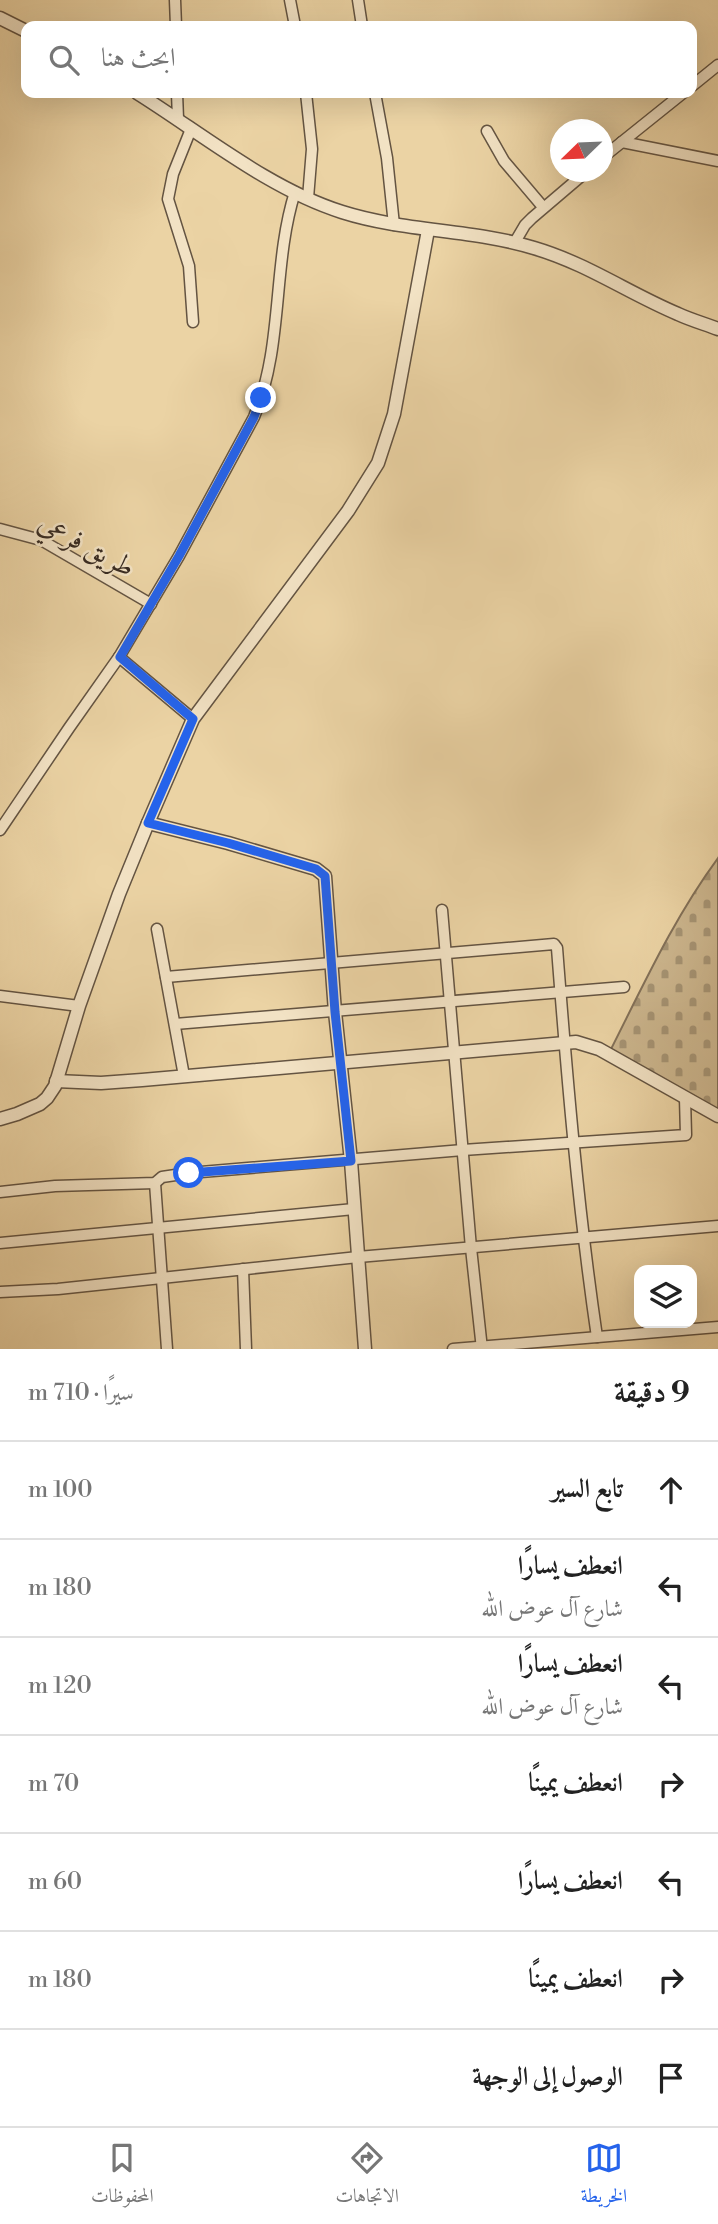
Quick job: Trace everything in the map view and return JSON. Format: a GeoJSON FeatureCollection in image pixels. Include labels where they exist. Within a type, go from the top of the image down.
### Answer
{"type":"FeatureCollection","features":[{"type":"Feature","properties":{"kind":"street"},"geometry":{"type":"LineString","coordinates":[[175,0],[176,21]]}},
{"type":"Feature","properties":{"kind":"street"},"geometry":{"type":"LineString","coordinates":[[290,0],[294,21]]}},
{"type":"Feature","properties":{"kind":"street"},"geometry":{"type":"LineString","coordinates":[[358,0],[361,21]]}},
{"type":"Feature","properties":{"kind":"street"},"geometry":{"type":"LineString","coordinates":[[0,18],[21,28]]}},
{"type":"Feature","properties":{"kind":"street"},"geometry":{"type":"LineString","coordinates":[[697,82],[718,65]]}},
{"type":"Feature","properties":{"kind":"street"},"geometry":{"type":"LineString","coordinates":[[144,98],[267,177],[341,212],[394,225],[515,242],[593,270],[679,315],[718,329]]}},
{"type":"Feature","properties":{"kind":"street"},"geometry":{"type":"LineString","coordinates":[[177,98],[178,119]]}},
{"type":"Feature","properties":{"kind":"street"},"geometry":{"type":"LineString","coordinates":[[307,98],[312,149],[308,198]]}},
{"type":"Feature","properties":{"kind":"street"},"geometry":{"type":"LineString","coordinates":[[375,98],[389,171],[394,225]]}},
{"type":"Feature","properties":{"kind":"street"},"geometry":{"type":"LineString","coordinates":[[613,150],[677,98]]}},
{"type":"Feature","properties":{"kind":"street"},"geometry":{"type":"LineString","coordinates":[[191,129],[173,174],[168,199],[189,266],[193,322]]}},
{"type":"Feature","properties":{"kind":"street"},"geometry":{"type":"LineString","coordinates":[[487,131],[504,161],[542,207]]}},
{"type":"Feature","properties":{"kind":"street"},"geometry":{"type":"LineString","coordinates":[[622,142],[718,162]]}},
{"type":"Feature","properties":{"kind":"street"},"geometry":{"type":"LineString","coordinates":[[515,242],[525,225],[542,207],[573,182]]}},
{"type":"Feature","properties":{"kind":"street"},"geometry":{"type":"LineString","coordinates":[[0,830],[120,657],[179,556],[258,406],[273,343],[287,226],[295,192]]}},
{"type":"Feature","properties":{"kind":"street"},"geometry":{"type":"LineString","coordinates":[[0,1119],[40,1104],[51,1094],[119,894],[193,719],[348,511],[378,463],[394,414],[428,230]]}},
{"type":"Feature","properties":{"kind":"street","name":"طريق فرعي"},"geometry":{"type":"LineString","coordinates":[[0,529],[41,540],[151,604]]}},
{"type":"Feature","properties":{"kind":"street"},"geometry":{"type":"LineString","coordinates":[[120,657],[193,719]]}},
{"type":"Feature","properties":{"kind":"street"},"geometry":{"type":"LineString","coordinates":[[148,823],[228,843],[322,872],[326,882],[365,1349]]}},
{"type":"Feature","properties":{"kind":"street"},"geometry":{"type":"LineString","coordinates":[[442,910],[482,1348]]}},
{"type":"Feature","properties":{"kind":"street"},"geometry":{"type":"LineString","coordinates":[[157,929],[184,1076]]}},
{"type":"Feature","properties":{"kind":"street"},"geometry":{"type":"LineString","coordinates":[[166,977],[553,943],[557,948],[594,1341]]}},
{"type":"Feature","properties":{"kind":"street"},"geometry":{"type":"LineString","coordinates":[[175,1024],[624,987]]}},
{"type":"Feature","properties":{"kind":"street"},"geometry":{"type":"LineString","coordinates":[[0,996],[79,1006]]}},
{"type":"Feature","properties":{"kind":"street"},"geometry":{"type":"LineString","coordinates":[[57,1081],[101,1083],[582,1043],[599,1049],[718,1116]]}},
{"type":"Feature","properties":{"kind":"street"},"geometry":{"type":"LineString","coordinates":[[0,1192],[55,1186],[155,1183],[162,1177],[189,1173],[685,1135],[685,1098]]}},
{"type":"Feature","properties":{"kind":"street"},"geometry":{"type":"LineString","coordinates":[[155,1183],[167,1349]]}},
{"type":"Feature","properties":{"kind":"street"},"geometry":{"type":"LineString","coordinates":[[0,1243],[354,1209]]}},
{"type":"Feature","properties":{"kind":"street"},"geometry":{"type":"LineString","coordinates":[[0,1292],[58,1289],[358,1257],[718,1226]]}},
{"type":"Feature","properties":{"kind":"street"},"geometry":{"type":"LineString","coordinates":[[243,1269],[246,1349]]}},
{"type":"Feature","properties":{"kind":"street"},"geometry":{"type":"LineString","coordinates":[[453,1349],[594,1341],[718,1327]]}},
{"type":"Feature","properties":{"kind":"green space"},"geometry":{"type":"Polygon","coordinates":[[[718,858],[718,1115],[608,1055],[672,929],[718,858]]]}},
{"type":"Feature","properties":{"kind":"route"},"geometry":{"type":"LineString","coordinates":[[189,1173],[351,1161],[335,1012],[325,876],[316,869],[148,823],[193,719],[120,657],[179,556],[254,417],[261,398]]}}]}
